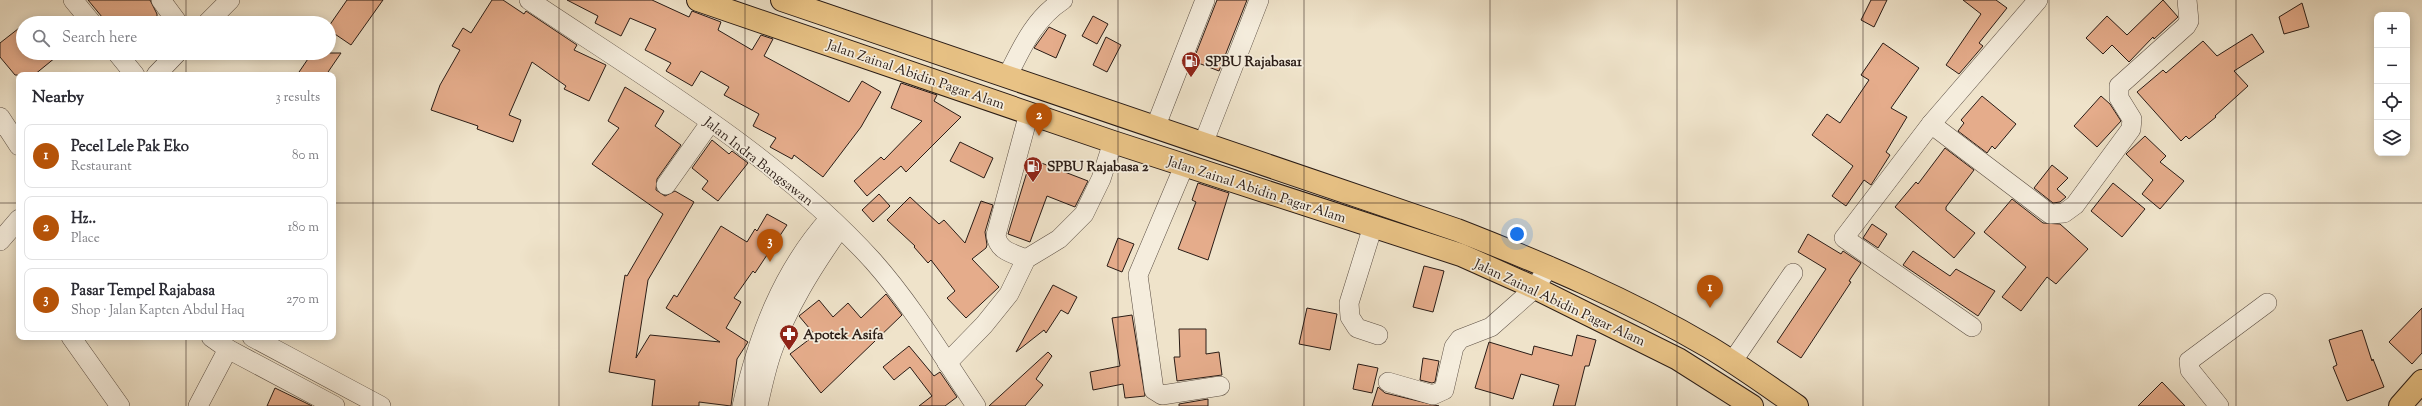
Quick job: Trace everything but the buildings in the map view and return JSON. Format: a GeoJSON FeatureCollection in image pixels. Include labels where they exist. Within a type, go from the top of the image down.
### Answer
{"type":"FeatureCollection","features":[{"type":"Feature","properties":{"kind":"main road","name":"Jalan Zainal Abidin Pagar Alam"},"geometry":{"type":"LineString","coordinates":[[698,0],[1184,166],[1373,226],[1461,256],[1535,288],[1678,359],[1752,406]]}},
{"type":"Feature","properties":{"kind":"main road","name":"Jalan Zainal Abidin Pagar Alam"},"geometry":{"type":"LineString","coordinates":[[790,1],[1155,128],[1457,230],[1549,266],[1636,307],[1732,362],[1797,406]]}},
{"type":"Feature","properties":{"kind":"main road"},"geometry":{"type":"LineString","coordinates":[[2400,406],[2422,382]]}},
{"type":"Feature","properties":{"kind":"street"},"geometry":{"type":"LineString","coordinates":[[73,0],[86,16]]}},
{"type":"Feature","properties":{"kind":"street"},"geometry":{"type":"LineString","coordinates":[[160,0],[173,16]]}},
{"type":"Feature","properties":{"kind":"street"},"geometry":{"type":"LineString","coordinates":[[214,16],[230,0]]}},
{"type":"Feature","properties":{"kind":"street","name":"Jalan Indra Bangsawan"},"geometry":{"type":"LineString","coordinates":[[529,0],[650,80],[710,123],[784,177],[835,223],[893,285],[976,406]]}},
{"type":"Feature","properties":{"kind":"street"},"geometry":{"type":"LineString","coordinates":[[1007,77],[1040,17],[1063,0]]}},
{"type":"Feature","properties":{"kind":"street"},"geometry":{"type":"LineString","coordinates":[[1155,128],[1205,0]]}},
{"type":"Feature","properties":{"kind":"street"},"geometry":{"type":"LineString","coordinates":[[1203,144],[1259,0]]}},
{"type":"Feature","properties":{"kind":"street"},"geometry":{"type":"LineString","coordinates":[[1972,327],[1844,238],[1931,124],[2038,0]]}},
{"type":"Feature","properties":{"kind":"street"},"geometry":{"type":"LineString","coordinates":[[1931,124],[2050,214],[2064,213],[2075,205],[2131,129],[2132,119],[2119,98],[2119,86],[2186,26],[2189,21],[2187,0]]}},
{"type":"Feature","properties":{"kind":"street"},"geometry":{"type":"LineString","coordinates":[[123,60],[133,72]]}},
{"type":"Feature","properties":{"kind":"street"},"geometry":{"type":"LineString","coordinates":[[159,72],[170,60]]}},
{"type":"Feature","properties":{"kind":"street"},"geometry":{"type":"LineString","coordinates":[[1026,259],[1002,249],[997,243],[996,235],[1029,113]]}},
{"type":"Feature","properties":{"kind":"street"},"geometry":{"type":"LineString","coordinates":[[0,117],[16,141]]}},
{"type":"Feature","properties":{"kind":"street"},"geometry":{"type":"LineString","coordinates":[[666,185],[710,123]]}},
{"type":"Feature","properties":{"kind":"street"},"geometry":{"type":"LineString","coordinates":[[947,363],[984,325],[1009,294],[1026,259],[1059,239],[1084,214],[1101,179],[1113,142]]}},
{"type":"Feature","properties":{"kind":"street"},"geometry":{"type":"LineString","coordinates":[[1184,166],[1138,276],[1154,390],[1162,395],[1220,386]]}},
{"type":"Feature","properties":{"kind":"street"},"geometry":{"type":"LineString","coordinates":[[0,241],[16,222]]}},
{"type":"Feature","properties":{"kind":"street"},"geometry":{"type":"LineString","coordinates":[[742,406],[757,346],[782,286],[814,235],[835,223]]}},
{"type":"Feature","properties":{"kind":"street"},"geometry":{"type":"LineString","coordinates":[[758,406],[771,353],[782,326],[835,223]]}},
{"type":"Feature","properties":{"kind":"street"},"geometry":{"type":"LineString","coordinates":[[1373,226],[1348,303],[1350,318],[1356,328],[1378,335]]}},
{"type":"Feature","properties":{"kind":"street"},"geometry":{"type":"LineString","coordinates":[[1388,382],[1433,395],[1439,394],[1444,390],[1454,347],[1460,339],[1491,327],[1535,288],[1549,266]]}},
{"type":"Feature","properties":{"kind":"street"},"geometry":{"type":"LineString","coordinates":[[1732,362],[1792,273]]}},
{"type":"Feature","properties":{"kind":"street"},"geometry":{"type":"LineString","coordinates":[[2219,406],[2190,370],[2188,361],[2267,303]]}},
{"type":"Feature","properties":{"kind":"street"},"geometry":{"type":"LineString","coordinates":[[73,340],[120,406]]}},
{"type":"Feature","properties":{"kind":"street"},"geometry":{"type":"LineString","coordinates":[[215,340],[228,349],[335,406]]}},
{"type":"Feature","properties":{"kind":"street"},"geometry":{"type":"LineString","coordinates":[[258,340],[381,406]]}},
{"type":"Feature","properties":{"kind":"street"},"geometry":{"type":"LineString","coordinates":[[198,406],[228,349]]}},
{"type":"Feature","properties":{"kind":"place","name":"SPBU Rajabasa1"},"geometry":{"type":"Point","coordinates":[1191,78]}},
{"type":"Feature","properties":{"kind":"place","name":"Hz.."},"geometry":{"type":"Point","coordinates":[1039,136]}},
{"type":"Feature","properties":{"kind":"place","name":"SPBU Rajabasa 2"},"geometry":{"type":"Point","coordinates":[1033,183]}},
{"type":"Feature","properties":{"kind":"place","name":"Pasar Tempel Rajabasa"},"geometry":{"type":"Point","coordinates":[770,262]}},
{"type":"Feature","properties":{"kind":"place","name":"Pecel Lele Pak Eko"},"geometry":{"type":"Point","coordinates":[1710,308]}},
{"type":"Feature","properties":{"kind":"place","name":"Apotek Asifa"},"geometry":{"type":"Point","coordinates":[789,351]}}]}
